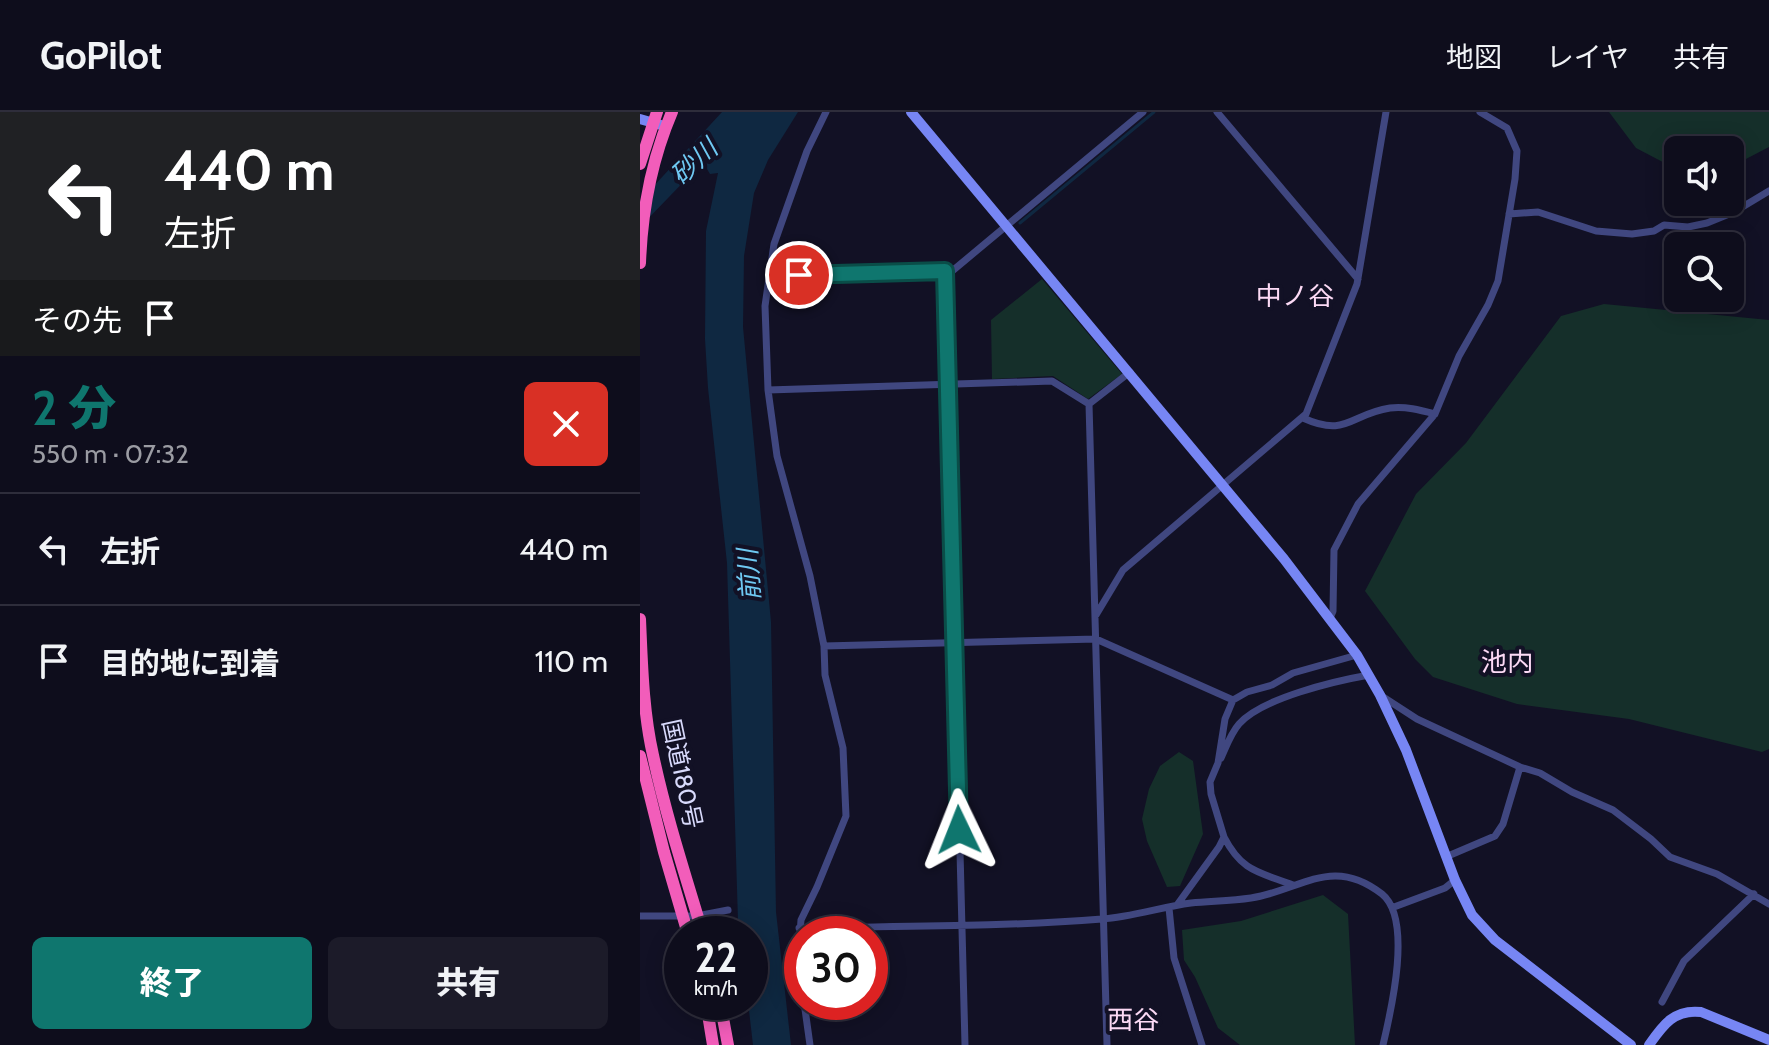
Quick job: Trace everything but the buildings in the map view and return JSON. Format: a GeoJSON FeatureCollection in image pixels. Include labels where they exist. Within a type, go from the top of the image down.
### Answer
{"type":"FeatureCollection","features":[{"type":"Feature","properties":{"kind":"highway"},"geometry":{"type":"LineString","coordinates":[[640,164],[659,120],[672,112]]}},
{"type":"Feature","properties":{"kind":"highway"},"geometry":{"type":"LineString","coordinates":[[640,263],[645,202],[659,120]]}},
{"type":"Feature","properties":{"kind":"highway","name":"国道180号"},"geometry":{"type":"LineString","coordinates":[[640,619],[642,684],[652,752],[676,853],[697,916]]}},
{"type":"Feature","properties":{"kind":"highway","name":"国道180号"},"geometry":{"type":"LineString","coordinates":[[640,756],[682,915]]}},
{"type":"Feature","properties":{"kind":"highway"},"geometry":{"type":"LineString","coordinates":[[709,1020],[713,1045]]}},
{"type":"Feature","properties":{"kind":"highway"},"geometry":{"type":"LineString","coordinates":[[723,1020],[728,1045]]}},
{"type":"Feature","properties":{"kind":"street"},"geometry":{"type":"LineString","coordinates":[[804,916],[846,816],[843,748],[825,675],[824,646],[810,576],[777,456],[768,390],[765,306],[774,244],[807,151],[826,112]]}},
{"type":"Feature","properties":{"kind":"street"},"geometry":{"type":"LineString","coordinates":[[911,112],[1130,372],[1357,655],[1406,750],[1464,902],[1482,928],[1631,1045]]}},
{"type":"Feature","properties":{"kind":"street"},"geometry":{"type":"LineString","coordinates":[[770,276],[951,272],[1143,112]]}},
{"type":"Feature","properties":{"kind":"street"},"geometry":{"type":"LineString","coordinates":[[1217,112],[1358,279]]}},
{"type":"Feature","properties":{"kind":"street"},"geometry":{"type":"LineString","coordinates":[[1095,616],[1123,570],[1303,418],[1358,279],[1386,112]]}},
{"type":"Feature","properties":{"kind":"street"},"geometry":{"type":"LineString","coordinates":[[1330,618],[1333,611],[1334,550],[1338,541],[1358,504],[1435,414],[1459,356],[1498,281],[1515,179],[1515,142],[1507,128],[1480,112]]}},
{"type":"Feature","properties":{"kind":"street"},"geometry":{"type":"LineString","coordinates":[[640,119],[659,120]]}},
{"type":"Feature","properties":{"kind":"street"},"geometry":{"type":"LineString","coordinates":[[1509,214],[1538,212],[1596,231],[1640,234],[1664,225],[1688,227],[1707,223],[1734,212],[1769,191]]}},
{"type":"Feature","properties":{"kind":"street"},"geometry":{"type":"LineString","coordinates":[[945,271],[965,1045]]}},
{"type":"Feature","properties":{"kind":"street"},"geometry":{"type":"LineString","coordinates":[[1089,404],[1130,372]]}},
{"type":"Feature","properties":{"kind":"street"},"geometry":{"type":"LineString","coordinates":[[768,390],[1052,381],[1089,404]]}},
{"type":"Feature","properties":{"kind":"street"},"geometry":{"type":"LineString","coordinates":[[1089,404],[1107,1045]]}},
{"type":"Feature","properties":{"kind":"street"},"geometry":{"type":"LineString","coordinates":[[1303,418],[1332,428],[1389,408],[1418,409],[1435,414]]}},
{"type":"Feature","properties":{"kind":"street"},"geometry":{"type":"LineString","coordinates":[[824,646],[1096,639],[1233,700]]}},
{"type":"Feature","properties":{"kind":"street"},"geometry":{"type":"LineString","coordinates":[[1218,763],[1225,719],[1233,700],[1293,673],[1357,655]]}},
{"type":"Feature","properties":{"kind":"street"},"geometry":{"type":"LineString","coordinates":[[1293,885],[1252,871],[1233,855],[1224,837],[1210,782],[1238,726],[1248,716],[1304,690],[1369,675]]}},
{"type":"Feature","properties":{"kind":"street"},"geometry":{"type":"LineString","coordinates":[[1380,695],[1417,719],[1520,767],[1540,773],[1572,792],[1613,810],[1670,857],[1710,871],[1769,904]]}},
{"type":"Feature","properties":{"kind":"street"},"geometry":{"type":"LineString","coordinates":[[1448,856],[1495,836],[1503,824],[1520,767]]}},
{"type":"Feature","properties":{"kind":"street"},"geometry":{"type":"LineString","coordinates":[[1202,1045],[1174,958],[1172,907],[1224,837]]}},
{"type":"Feature","properties":{"kind":"street"},"geometry":{"type":"LineString","coordinates":[[888,926],[1104,919],[1249,898],[1275,893],[1317,876],[1341,875],[1368,885],[1384,895],[1394,907],[1398,969],[1383,1045]]}},
{"type":"Feature","properties":{"kind":"street"},"geometry":{"type":"LineString","coordinates":[[1394,907],[1445,888],[1455,880]]}},
{"type":"Feature","properties":{"kind":"street"},"geometry":{"type":"LineString","coordinates":[[1662,1002],[1684,961],[1754,894]]}},
{"type":"Feature","properties":{"kind":"street"},"geometry":{"type":"LineString","coordinates":[[640,916],[697,916],[728,910]]}},
{"type":"Feature","properties":{"kind":"street"},"geometry":{"type":"LineString","coordinates":[[1649,1045],[1670,1018],[1689,1010],[1769,1040]]}},
{"type":"Feature","properties":{"kind":"street"},"geometry":{"type":"LineString","coordinates":[[807,1020],[810,1045]]}},
{"type":"Feature","properties":{"kind":"green space"},"geometry":{"type":"Polygon","coordinates":[[[1609,112],[1769,112],[1769,147],[1744,160],[1744,136],[1664,136],[1664,163],[1636,148],[1609,112]]]}},
{"type":"Feature","properties":{"kind":"green space"},"geometry":{"type":"Polygon","coordinates":[[[1042,279],[1122,374],[1088,399],[1053,376],[992,379],[991,320],[1042,279]]]}},
{"type":"Feature","properties":{"kind":"green space"},"geometry":{"type":"Polygon","coordinates":[[[1604,304],[1769,320],[1769,749],[1762,752],[1629,719],[1517,704],[1433,677],[1415,659],[1365,591],[1416,494],[1466,443],[1561,316],[1604,304]]]}},
{"type":"Feature","properties":{"kind":"green space"},"geometry":{"type":"Polygon","coordinates":[[[1179,752],[1193,761],[1203,834],[1180,886],[1167,887],[1147,841],[1142,819],[1149,789],[1160,766],[1179,752]]]}},
{"type":"Feature","properties":{"kind":"green space"},"geometry":{"type":"Polygon","coordinates":[[[1323,895],[1348,914],[1355,1045],[1240,1045],[1218,1028],[1184,960],[1182,930],[1241,921],[1323,895]]]}},
{"type":"Feature","properties":{"kind":"water"},"geometry":{"type":"Polygon","coordinates":[[[722,112],[798,112],[768,160],[754,193],[744,256],[743,327],[771,622],[776,912],[784,983],[784,1020],[788,1020],[791,1045],[753,1045],[750,1020],[768,1020],[768,916],[738,916],[727,563],[705,339],[706,231],[718,173],[710,174],[707,169],[698,167],[640,227],[640,201],[722,112]]]}},
{"type":"Feature","properties":{"kind":"waterway"},"geometry":{"type":"LineString","coordinates":[[1020,223],[1154,112]]}},
{"type":"Feature","properties":{"kind":"district","name":"中ノ谷"},"geometry":{"type":"Point","coordinates":[1295,296]}},
{"type":"Feature","properties":{"kind":"district","name":"池内"},"geometry":{"type":"Point","coordinates":[1507,662]}},
{"type":"Feature","properties":{"kind":"district","name":"西谷"},"geometry":{"type":"Point","coordinates":[1133,1020]}},
{"type":"Feature","properties":{"kind":"route"},"geometry":{"type":"LineString","coordinates":[[799,275],[945,271],[959,830]]}},
{"type":"Feature","properties":{"kind":"water label","name":"砂川"},"geometry":{"type":"Point","coordinates":[694,162]}},
{"type":"Feature","properties":{"kind":"water label","name":"前川"},"geometry":{"type":"Point","coordinates":[749,575]}}]}
